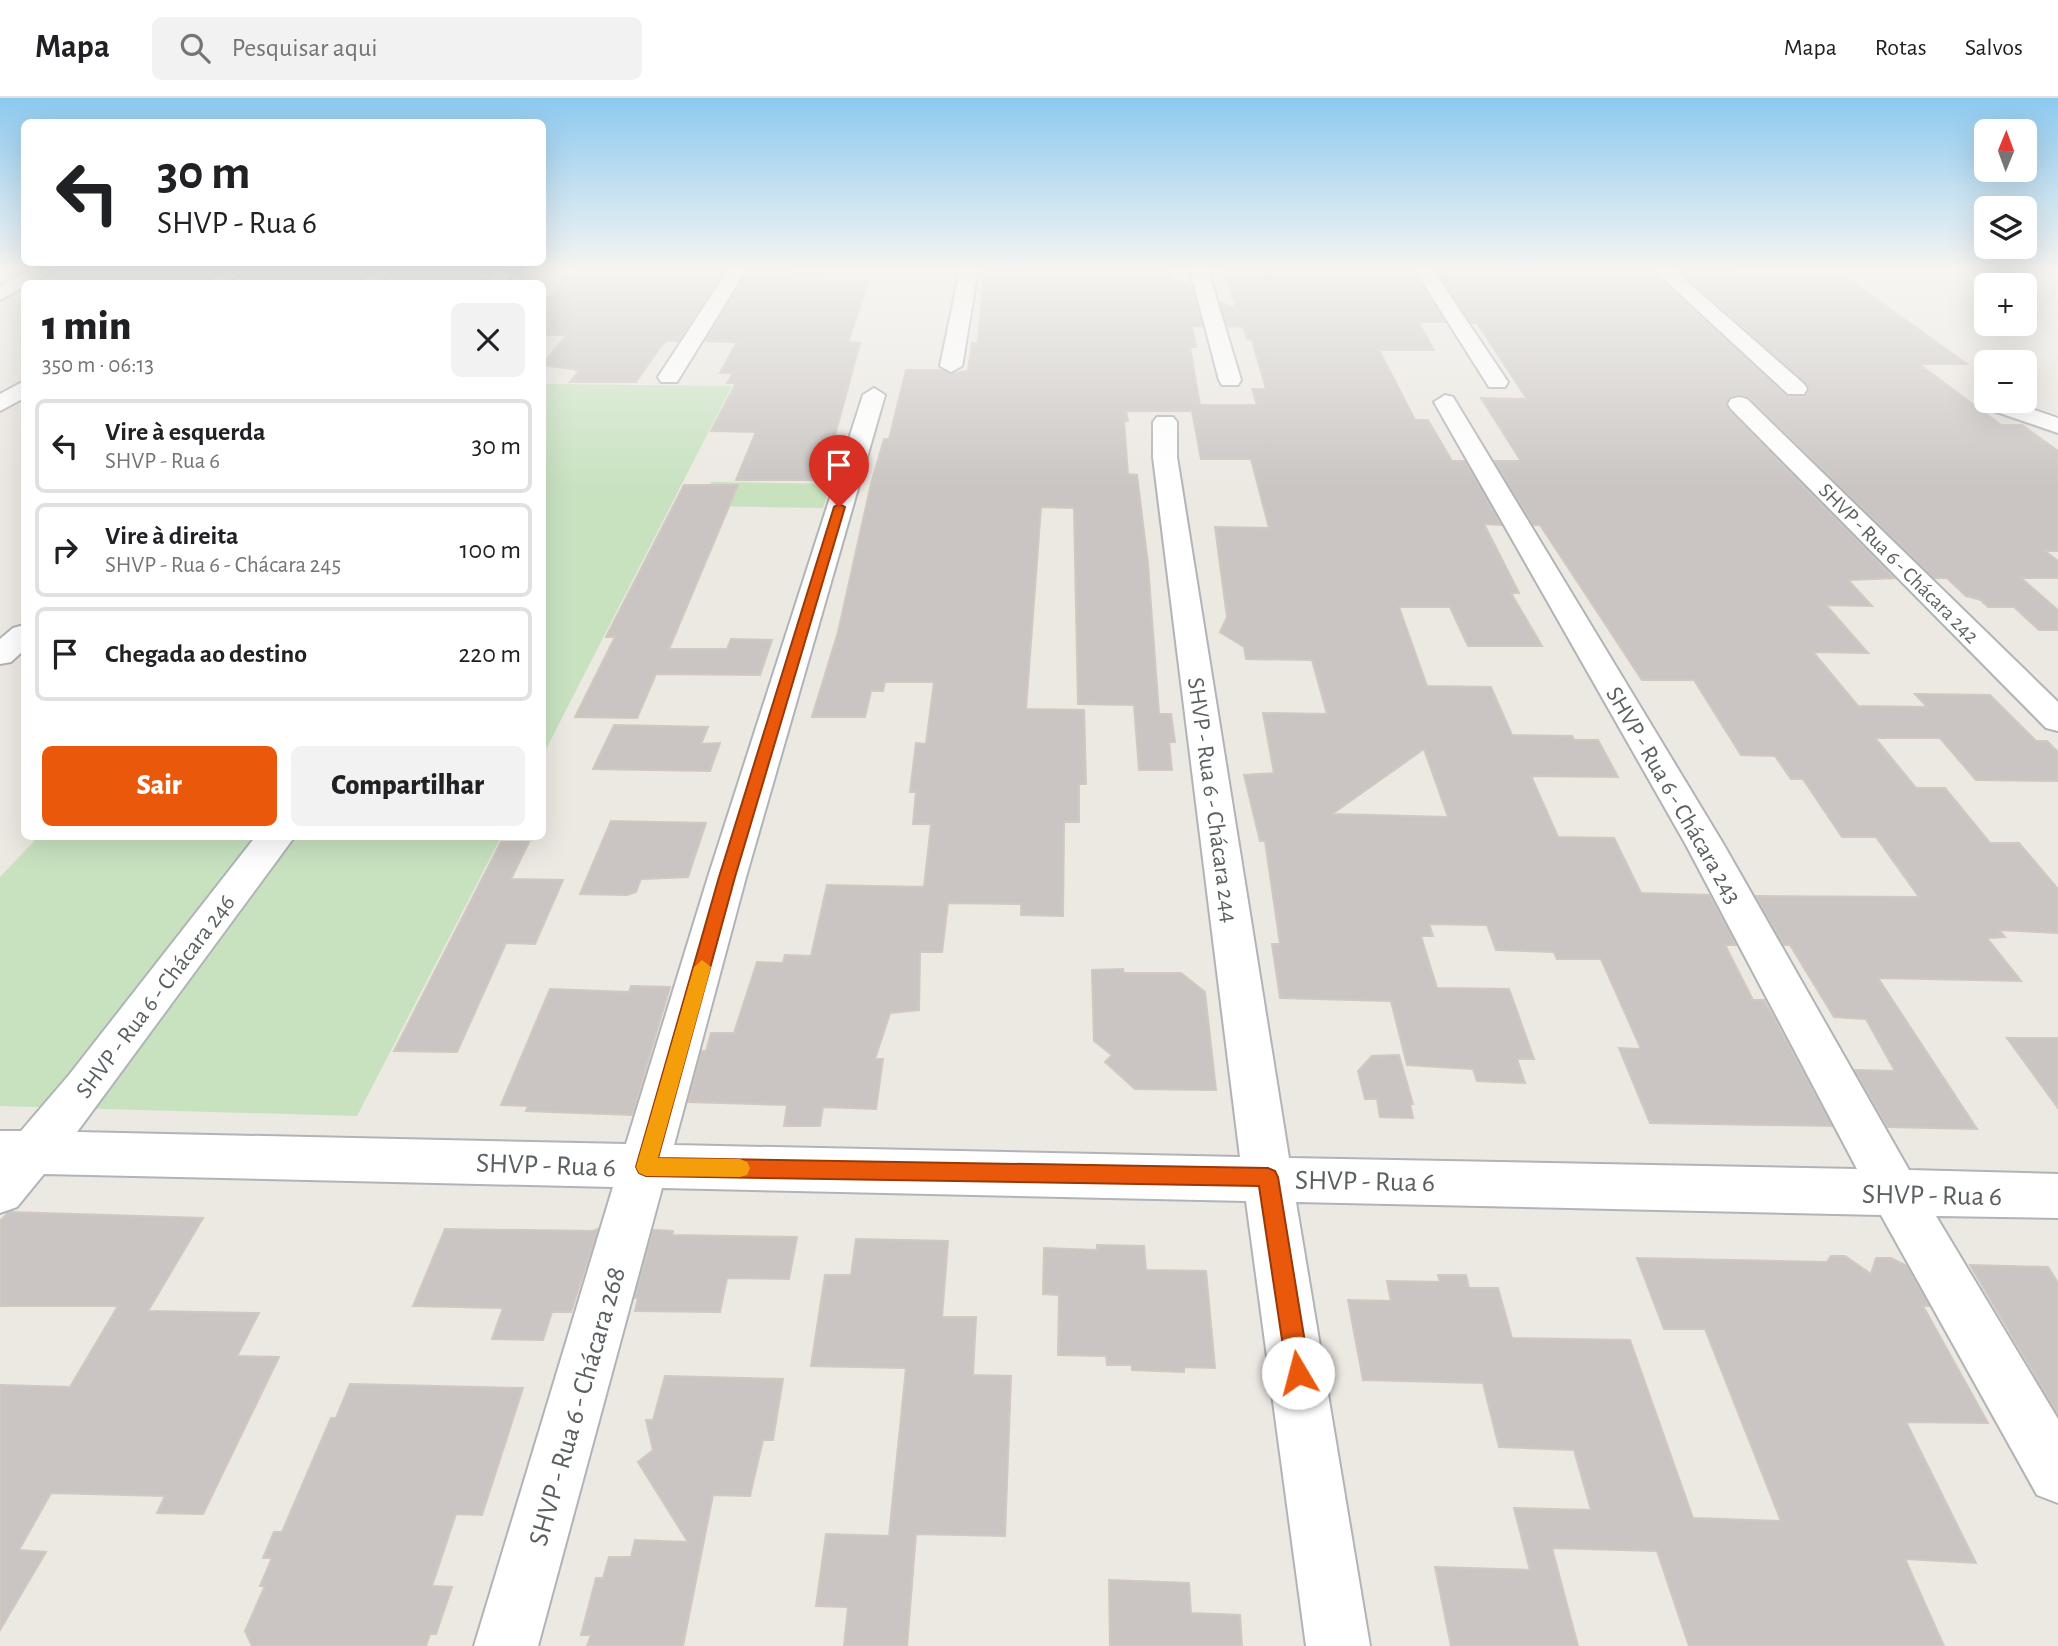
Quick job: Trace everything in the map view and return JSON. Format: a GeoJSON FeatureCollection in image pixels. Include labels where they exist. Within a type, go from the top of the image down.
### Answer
{"type":"FeatureCollection","features":[{"type":"Feature","properties":{"kind":"street"},"geometry":{"type":"LineString","coordinates":[[668,377],[690,342]]}},
{"type":"Feature","properties":{"kind":"street"},"geometry":{"type":"LineString","coordinates":[[951,366],[955,342]]}},
{"type":"Feature","properties":{"kind":"street"},"geometry":{"type":"LineString","coordinates":[[1219,342],[1230,380]]}},
{"type":"Feature","properties":{"kind":"street"},"geometry":{"type":"LineString","coordinates":[[1471,342],[1497,382]]}},
{"type":"Feature","properties":{"kind":"street"},"geometry":{"type":"LineString","coordinates":[[1744,342],[1796,389]]}},
{"type":"Feature","properties":{"kind":"street"},"geometry":{"type":"LineString","coordinates":[[0,404],[21,390]]}},
{"type":"Feature","properties":{"kind":"street","name":"SHVP - Rua 6 - Chácara 268"},"geometry":{"type":"LineString","coordinates":[[506,1646],[646,1167],[727,877],[874,395]]}},
{"type":"Feature","properties":{"kind":"street","name":"SHVP - Rua 6 - Chácara 243"},"geometry":{"type":"LineString","coordinates":[[1445,402],[1705,845],[1895,1193],[2058,1474]]}},
{"type":"Feature","properties":{"kind":"street","name":"SHVP - Rua 6 - Chácara 242"},"geometry":{"type":"LineString","coordinates":[[1739,404],[2058,721]]}},
{"type":"Feature","properties":{"kind":"street"},"geometry":{"type":"LineString","coordinates":[[2021,413],[2058,426]]}},
{"type":"Feature","properties":{"kind":"street","name":"SHVP - Rua 6 - Chácara 244"},"geometry":{"type":"LineString","coordinates":[[1165,422],[1168,484],[1338,1646]]}},
{"type":"Feature","properties":{"kind":"street"},"geometry":{"type":"LineString","coordinates":[[0,655],[21,637]]}},
{"type":"Feature","properties":{"kind":"street","name":"SHVP - Rua 6 - Chácara 246"},"geometry":{"type":"LineString","coordinates":[[0,1191],[15,1153],[85,1089],[274,840]]}},
{"type":"Feature","properties":{"kind":"street","name":"SHVP - Rua 6"},"geometry":{"type":"LineString","coordinates":[[15,1153],[1268,1177],[2058,1196]]}},
{"type":"Feature","properties":{"kind":"green space"},"geometry":{"type":"Polygon","coordinates":[[[546,384],[732,386],[546,749],[546,384]]]}},
{"type":"Feature","properties":{"kind":"green space"},"geometry":{"type":"Polygon","coordinates":[[[711,482],[830,484],[823,508],[709,506],[707,492],[711,482]]]}},
{"type":"Feature","properties":{"kind":"green space"},"geometry":{"type":"Polygon","coordinates":[[[35,840],[499,840],[357,1116],[0,1106],[0,877],[35,840]]]}},
{"type":"Feature","properties":{"kind":"building"},"geometry":{"type":"Polygon","coordinates":[[[561,342],[665,342],[636,382],[570,382],[579,370],[546,366],[546,360],[561,342]]]}},
{"type":"Feature","properties":{"kind":"building"},"geometry":{"type":"Polygon","coordinates":[[[737,342],[860,343],[834,439],[818,480],[736,480],[756,432],[711,431],[736,383],[727,383],[733,373],[720,373],[737,342]]]}},
{"type":"Feature","properties":{"kind":"building"},"geometry":{"type":"Polygon","coordinates":[[[1195,342],[1196,347],[1190,347],[1200,405],[1257,405],[1252,389],[1266,389],[1253,342],[1430,342],[1434,350],[1379,350],[1415,420],[1428,420],[1452,461],[1465,461],[1501,525],[1484,524],[1519,593],[1511,593],[1542,646],[1468,646],[1450,607],[1399,607],[1427,686],[1491,687],[1512,735],[1572,736],[1574,740],[1598,740],[1618,777],[1531,776],[1558,837],[1614,838],[1641,893],[1709,895],[1736,945],[1725,945],[1753,1000],[1764,1000],[1832,1126],[1650,1123],[1619,1048],[1641,1049],[1601,959],[1557,959],[1554,952],[1496,950],[1487,925],[1429,924],[1433,936],[1421,936],[1437,988],[1509,989],[1534,1059],[1517,1059],[1525,1083],[1477,1081],[1473,1069],[1407,1065],[1391,1001],[1280,998],[1272,944],[1280,944],[1265,841],[1260,841],[1244,775],[1274,773],[1263,713],[1327,714],[1312,660],[1246,659],[1244,647],[1220,632],[1227,617],[1215,527],[1269,528],[1251,459],[1201,459],[1192,411],[1126,411],[1128,421],[1124,421],[1128,474],[1137,475],[1148,564],[1159,714],[1171,714],[1175,742],[1169,742],[1172,770],[1139,770],[1134,705],[1078,704],[1074,508],[1041,507],[1026,709],[1084,710],[1086,784],[1079,784],[1079,822],[1064,822],[1063,916],[1021,915],[1021,904],[948,903],[942,952],[920,952],[919,1010],[890,1013],[875,1059],[883,1059],[876,1109],[823,1107],[820,1126],[784,1126],[787,1105],[688,1102],[702,1051],[706,1051],[711,1033],[734,1033],[757,962],[783,963],[785,955],[811,956],[827,885],[924,887],[931,824],[913,824],[916,792],[910,792],[916,743],[926,744],[934,682],[885,682],[883,691],[871,691],[865,717],[812,717],[838,632],[871,484],[884,439],[889,439],[906,370],[943,370],[950,374],[968,371],[972,343],[1195,342]],[[1424,749],[1332,814],[1448,817],[1424,749]]]}},
{"type":"Feature","properties":{"kind":"building"},"geometry":{"type":"Polygon","coordinates":[[[1490,342],[1729,342],[1788,397],[1804,397],[1809,388],[1758,342],[1936,342],[1967,364],[1919,364],[1974,405],[1974,413],[1985,413],[2001,425],[2022,425],[2058,451],[2058,551],[2045,551],[2058,561],[2058,578],[2021,578],[2058,610],[2058,630],[2039,630],[2014,607],[1988,607],[1981,600],[1966,596],[1947,578],[1934,578],[1749,397],[1738,394],[1730,396],[1726,403],[1729,411],[1894,578],[1848,580],[1872,606],[1826,605],[1868,653],[1813,652],[1858,706],[1927,707],[1915,694],[1990,695],[2036,741],[2047,741],[2058,752],[2058,781],[1976,780],[1940,738],[1875,738],[1916,788],[1945,788],[1990,843],[2019,843],[2058,889],[2058,933],[1999,930],[2005,937],[1987,938],[2021,981],[1878,978],[1977,1129],[1888,1127],[1855,1070],[1895,1071],[1866,1019],[1834,1017],[1790,945],[1784,945],[1756,896],[1919,897],[1876,837],[1842,837],[1803,779],[1791,779],[1775,756],[1741,755],[1694,680],[1642,680],[1540,525],[1533,525],[1495,461],[1521,461],[1481,398],[1527,399],[1490,342]]]}},
{"type":"Feature","properties":{"kind":"building"},"geometry":{"type":"Polygon","coordinates":[[[684,485],[738,485],[669,649],[727,649],[731,639],[772,640],[760,675],[656,674],[637,718],[575,717],[615,637],[606,637],[684,485]]]}},
{"type":"Feature","properties":{"kind":"building"},"geometry":{"type":"Polygon","coordinates":[[[614,725],[708,727],[701,744],[720,743],[710,771],[593,769],[614,725]]]}},
{"type":"Feature","properties":{"kind":"building"},"geometry":{"type":"Polygon","coordinates":[[[611,821],[706,823],[688,877],[641,879],[636,892],[627,895],[580,894],[611,821]]]}},
{"type":"Feature","properties":{"kind":"building"},"geometry":{"type":"Polygon","coordinates":[[[501,842],[529,842],[511,879],[563,880],[535,944],[506,943],[457,1052],[394,1051],[501,842]]]}},
{"type":"Feature","properties":{"kind":"building"},"geometry":{"type":"Polygon","coordinates":[[[1123,969],[1124,973],[1181,973],[1205,992],[1216,1090],[1135,1089],[1105,1062],[1112,1055],[1094,1041],[1092,970],[1123,969]]]}},
{"type":"Feature","properties":{"kind":"building"},"geometry":{"type":"Polygon","coordinates":[[[631,986],[670,987],[632,1115],[526,1111],[528,1106],[501,1105],[550,989],[629,992],[631,986]]]}},
{"type":"Feature","properties":{"kind":"building"},"geometry":{"type":"Polygon","coordinates":[[[2007,1038],[2058,1038],[2058,1108],[2007,1038]]]}},
{"type":"Feature","properties":{"kind":"building"},"geometry":{"type":"Polygon","coordinates":[[[1399,1055],[1413,1104],[1410,1104],[1413,1118],[1380,1117],[1377,1099],[1365,1099],[1358,1071],[1372,1056],[1399,1055]]]}},
{"type":"Feature","properties":{"kind":"building"},"geometry":{"type":"Polygon","coordinates":[[[9,1212],[203,1218],[148,1311],[259,1313],[237,1356],[279,1357],[203,1514],[157,1513],[165,1496],[51,1493],[19,1550],[46,1552],[0,1630],[0,1385],[70,1387],[118,1306],[0,1306],[0,1221],[9,1212]]]}},
{"type":"Feature","properties":{"kind":"building"},"geometry":{"type":"Polygon","coordinates":[[[445,1229],[598,1229],[571,1312],[552,1312],[543,1340],[492,1339],[503,1308],[413,1306],[445,1229]]]}},
{"type":"Feature","properties":{"kind":"building"},"geometry":{"type":"Polygon","coordinates":[[[653,1230],[673,1231],[672,1235],[797,1237],[789,1279],[727,1278],[720,1312],[635,1311],[638,1298],[635,1298],[653,1230]]]}},
{"type":"Feature","properties":{"kind":"building"},"geometry":{"type":"Polygon","coordinates":[[[856,1239],[948,1241],[942,1317],[976,1317],[973,1375],[1011,1376],[1005,1536],[916,1534],[907,1646],[844,1646],[848,1607],[816,1606],[826,1534],[889,1536],[906,1368],[811,1366],[825,1275],[851,1275],[856,1239]]]}},
{"type":"Feature","properties":{"kind":"building"},"geometry":{"type":"Polygon","coordinates":[[[1097,1245],[1144,1246],[1146,1270],[1206,1271],[1215,1368],[1184,1367],[1184,1372],[1132,1370],[1132,1365],[1107,1365],[1106,1356],[1058,1355],[1059,1295],[1043,1294],[1044,1248],[1097,1250],[1097,1245]]]}},
{"type":"Feature","properties":{"kind":"building"},"geometry":{"type":"Polygon","coordinates":[[[1831,1256],[1845,1256],[1871,1274],[1876,1258],[1891,1258],[1907,1266],[1929,1306],[1923,1306],[1988,1423],[1906,1422],[1976,1563],[1905,1559],[1944,1646],[1689,1646],[1657,1551],[1552,1548],[1578,1646],[1451,1646],[1435,1567],[1530,1570],[1514,1508],[1591,1510],[1574,1450],[1499,1447],[1483,1383],[1363,1380],[1348,1300],[1391,1301],[1387,1281],[1440,1282],[1438,1275],[1466,1275],[1469,1288],[1498,1288],[1512,1338],[1630,1340],[1693,1518],[1781,1521],[1705,1329],[1664,1329],[1637,1258],[1827,1262],[1831,1256]]]}},
{"type":"Feature","properties":{"kind":"building"},"geometry":{"type":"Polygon","coordinates":[[[1970,1265],[2048,1267],[2058,1283],[2058,1414],[1970,1265]]]}},
{"type":"Feature","properties":{"kind":"building"},"geometry":{"type":"Polygon","coordinates":[[[665,1376],[783,1379],[773,1440],[763,1440],[750,1496],[713,1495],[683,1646],[587,1646],[591,1635],[581,1635],[596,1578],[603,1578],[609,1557],[631,1557],[635,1540],[688,1542],[638,1462],[653,1450],[646,1420],[653,1420],[665,1376]]]}},
{"type":"Feature","properties":{"kind":"building"},"geometry":{"type":"Polygon","coordinates":[[[350,1384],[523,1388],[482,1515],[456,1514],[432,1586],[452,1587],[436,1634],[430,1634],[426,1646],[252,1646],[245,1631],[265,1586],[260,1586],[272,1558],[263,1558],[274,1532],[282,1532],[331,1418],[336,1418],[350,1384]]]}},
{"type":"Feature","properties":{"kind":"building"},"geometry":{"type":"Polygon","coordinates":[[[1109,1580],[1189,1583],[1191,1613],[1240,1615],[1242,1646],[1110,1646],[1109,1580]]]}},
{"type":"Feature","properties":{"kind":"slow traffic"},"geometry":{"type":"LineString","coordinates":[[702,967],[646,1167],[740,1168]]}},
{"type":"Feature","properties":{"kind":"route"},"geometry":{"type":"LineString","coordinates":[[839,507],[727,877],[646,1167],[1268,1177],[1298,1373]]}}]}
